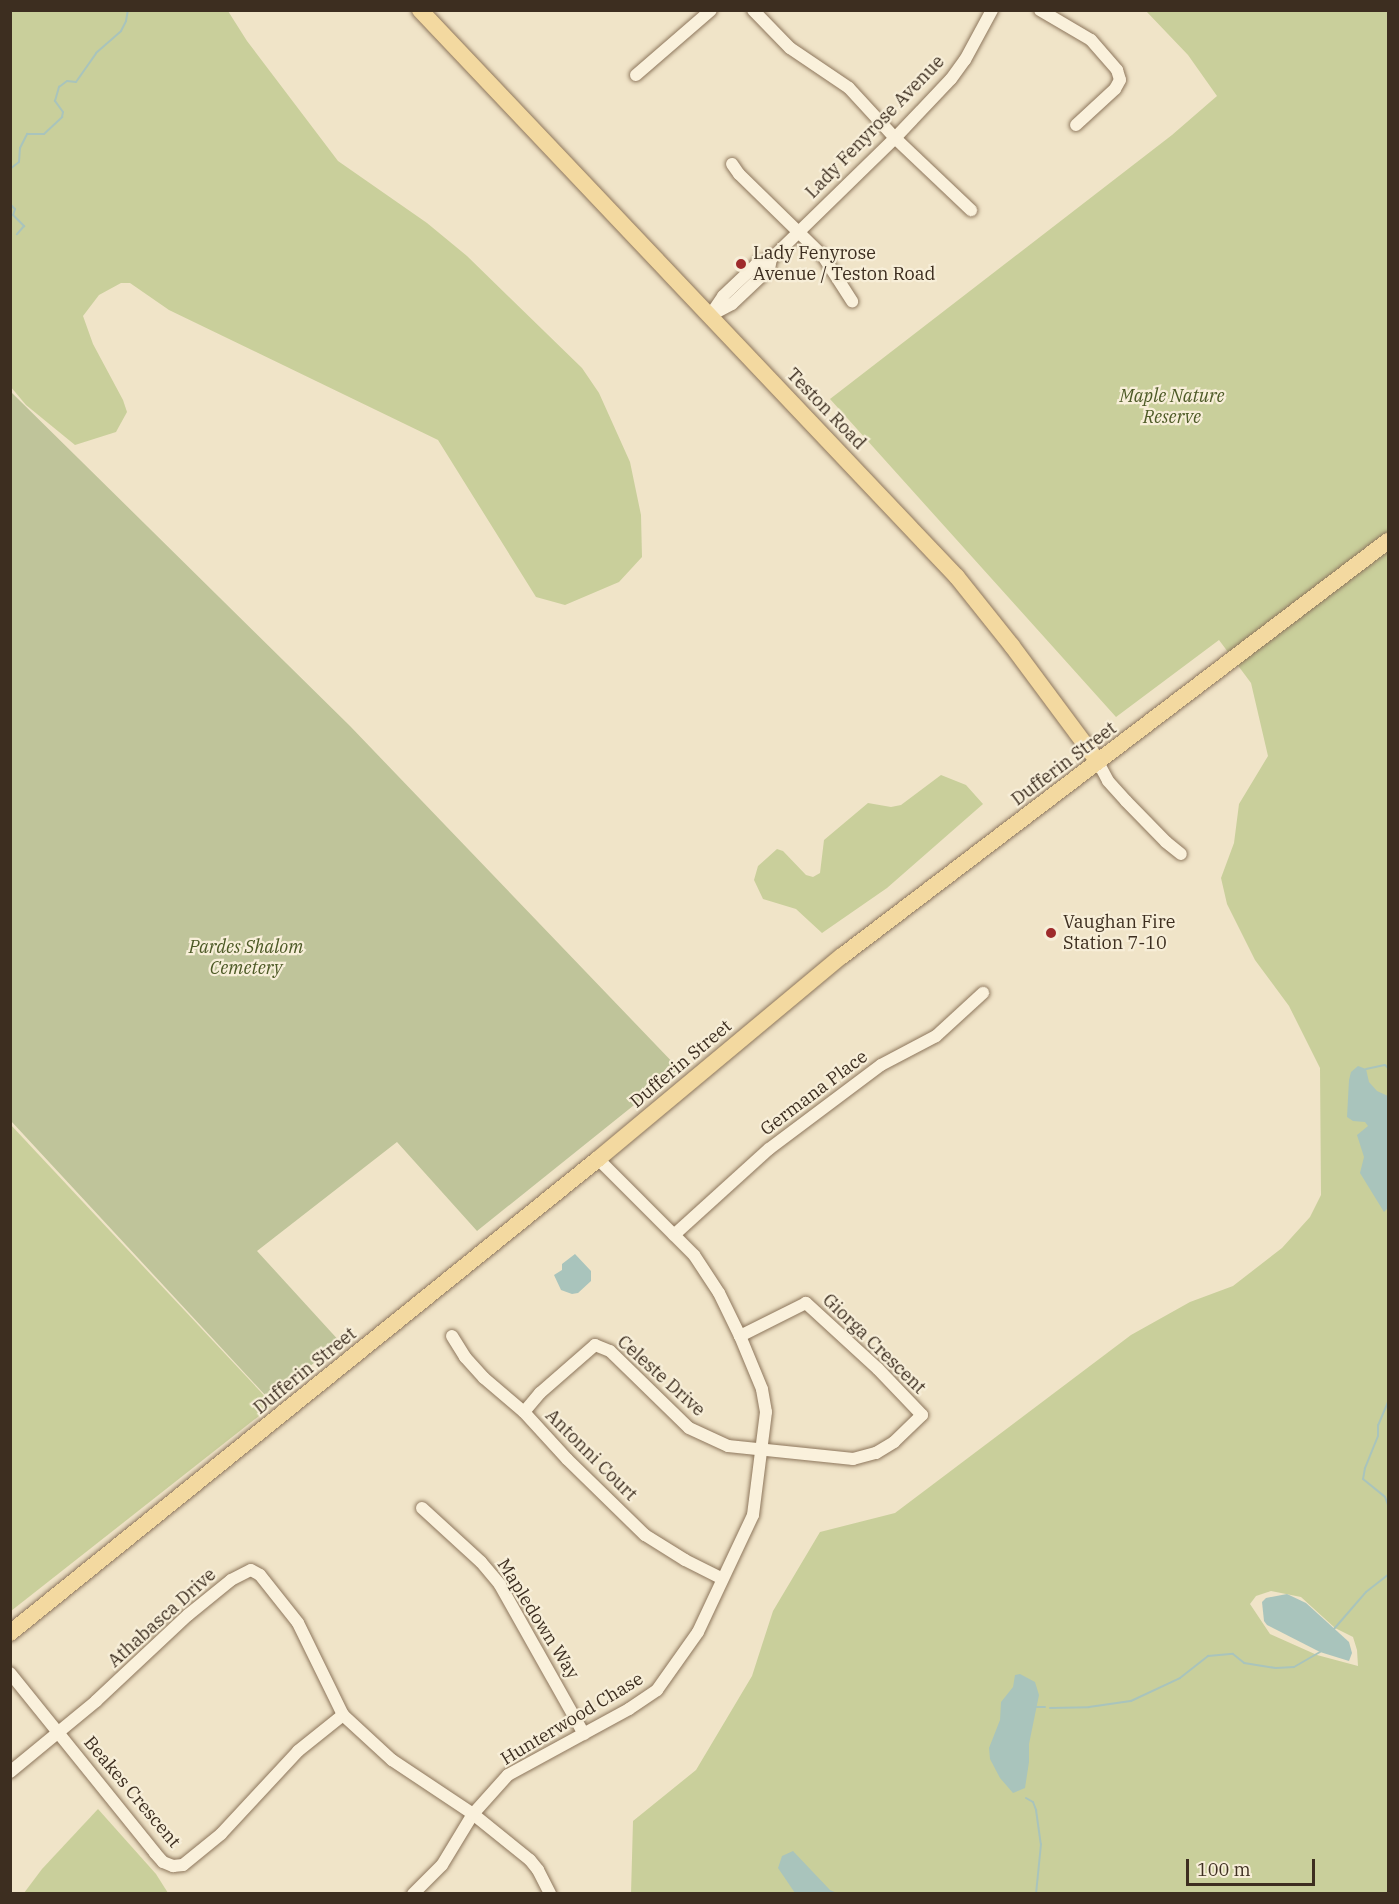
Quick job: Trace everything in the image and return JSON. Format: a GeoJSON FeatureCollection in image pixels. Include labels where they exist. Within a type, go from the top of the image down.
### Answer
{"type":"FeatureCollection","features":[{"type":"Feature","properties":{"kind":"main road","name":"Teston Road"},"geometry":{"type":"LineString","coordinates":[[420,10],[709,317],[825,435],[957,577],[1012,645],[1098,762]]}},
{"type":"Feature","properties":{"kind":"main road","name":"Dufferin Street"},"geometry":{"type":"LineString","coordinates":[[10,1633],[598,1159],[842,956],[1218,668],[1389,541]]}},
{"type":"Feature","properties":{"kind":"street"},"geometry":{"type":"LineString","coordinates":[[636,75],[711,10]]}},
{"type":"Feature","properties":{"kind":"street"},"geometry":{"type":"LineString","coordinates":[[753,10],[790,48],[849,88],[895,138],[971,210]]}},
{"type":"Feature","properties":{"kind":"street","name":"Lady Fenyrose Avenue"},"geometry":{"type":"LineString","coordinates":[[709,317],[723,296],[759,262],[771,259],[895,138],[951,79],[965,60],[992,10]]}},
{"type":"Feature","properties":{"kind":"street"},"geometry":{"type":"LineString","coordinates":[[1040,10],[1090,39],[1117,70],[1120,80],[1115,89],[1076,125]]}},
{"type":"Feature","properties":{"kind":"street"},"geometry":{"type":"LineString","coordinates":[[732,164],[831,266],[852,301]]}},
{"type":"Feature","properties":{"kind":"street","name":"Teston Road"},"geometry":{"type":"LineString","coordinates":[[1098,762],[1108,781],[1126,801],[1181,854]]}},
{"type":"Feature","properties":{"kind":"street","name":"Germana Place"},"geometry":{"type":"LineString","coordinates":[[674,1235],[769,1149],[880,1065],[936,1036],[983,993]]}},
{"type":"Feature","properties":{"kind":"street","name":"Hunterwood Chase"},"geometry":{"type":"LineString","coordinates":[[413,1893],[442,1865],[473,1814],[508,1775],[648,1698],[657,1690],[698,1632],[753,1515],[766,1412],[762,1389],[740,1336],[712,1283],[694,1255],[598,1159]]}},
{"type":"Feature","properties":{"kind":"street","name":"Giorga Crescent"},"geometry":{"type":"LineString","coordinates":[[740,1336],[806,1303],[878,1370],[922,1415],[894,1442],[876,1453],[853,1459],[762,1450]]}},
{"type":"Feature","properties":{"kind":"street","name":"Antonni Court"},"geometry":{"type":"LineString","coordinates":[[452,1336],[465,1357],[484,1378],[524,1412],[567,1459],[645,1534],[685,1560],[723,1579]]}},
{"type":"Feature","properties":{"kind":"street","name":"Celeste Drive"},"geometry":{"type":"LineString","coordinates":[[524,1412],[540,1393],[595,1345],[610,1351],[681,1420],[700,1435],[728,1446],[762,1450]]}},
{"type":"Feature","properties":{"kind":"street","name":"Mapledown Way"},"geometry":{"type":"LineString","coordinates":[[422,1508],[481,1562],[500,1585],[584,1734]]}},
{"type":"Feature","properties":{"kind":"street","name":"Athabasca Drive"},"geometry":{"type":"LineString","coordinates":[[58,1731],[120,1680],[188,1615],[231,1580],[250,1570],[260,1575],[298,1623],[343,1715],[392,1760],[473,1814],[530,1860],[550,1893]]}},
{"type":"Feature","properties":{"kind":"street","name":"Beakes Crescent"},"geometry":{"type":"LineString","coordinates":[[10,1673],[155,1853],[163,1862],[173,1866],[183,1865],[221,1834],[298,1752],[343,1715]]}},
{"type":"Feature","properties":{"kind":"street"},"geometry":{"type":"LineString","coordinates":[[10,1772],[58,1731]]}},
{"type":"Feature","properties":{"kind":"green space"},"geometry":{"type":"Polygon","coordinates":[[[10,11],[228,11],[247,41],[338,161],[427,223],[467,256],[582,368],[599,393],[630,462],[641,515],[642,557],[619,582],[565,605],[536,597],[438,440],[169,310],[130,283],[121,283],[99,295],[83,316],[93,344],[127,412],[116,432],[75,445],[26,405],[10,386],[10,11]]]}},
{"type":"Feature","properties":{"kind":"green space","name":"Maple Nature Reserve"},"geometry":{"type":"Polygon","coordinates":[[[1146,11],[1388,11],[1388,1893],[631,1894],[633,1821],[696,1770],[752,1676],[773,1611],[820,1532],[895,1513],[1131,1335],[1190,1302],[1233,1286],[1282,1248],[1310,1217],[1321,1195],[1320,1068],[1289,1006],[1255,960],[1227,904],[1221,878],[1234,843],[1239,804],[1268,756],[1251,683],[1219,640],[1116,717],[830,399],[1172,135],[1217,96],[1188,55],[1146,11]],[[1271,1591],[1256,1596],[1250,1604],[1270,1634],[1317,1655],[1358,1666],[1353,1637],[1335,1628],[1301,1597],[1271,1591]]]}},
{"type":"Feature","properties":{"kind":"green space","name":"Pardes Shalom Cemetery"},"geometry":{"type":"Polygon","coordinates":[[[11,392],[350,726],[679,1069],[477,1231],[397,1142],[257,1251],[342,1344],[266,1396],[11,1121],[11,392]]]}},
{"type":"Feature","properties":{"kind":"green space"},"geometry":{"type":"Polygon","coordinates":[[[941,775],[966,785],[983,804],[887,888],[822,933],[796,909],[763,899],[754,880],[758,866],[777,849],[783,851],[806,875],[813,877],[820,873],[824,840],[868,803],[891,807],[901,805],[941,775]]]}},
{"type":"Feature","properties":{"kind":"green space"},"geometry":{"type":"Polygon","coordinates":[[[10,1124],[273,1405],[11,1611],[10,1611],[10,1124]]]}},
{"type":"Feature","properties":{"kind":"green space"},"geometry":{"type":"Polygon","coordinates":[[[98,1809],[156,1874],[168,1893],[24,1893],[42,1869],[98,1809]]]}},
{"type":"Feature","properties":{"kind":"water"},"geometry":{"type":"Polygon","coordinates":[[[1358,1066],[1366,1069],[1369,1082],[1377,1091],[1388,1096],[1388,1208],[1384,1212],[1360,1173],[1364,1157],[1357,1135],[1368,1126],[1365,1122],[1353,1121],[1347,1117],[1349,1080],[1351,1072],[1358,1066]]]}},
{"type":"Feature","properties":{"kind":"water"},"geometry":{"type":"Polygon","coordinates":[[[575,1254],[591,1271],[591,1281],[578,1293],[572,1294],[561,1290],[554,1275],[562,1270],[562,1264],[575,1254]]]}},
{"type":"Feature","properties":{"kind":"water"},"geometry":{"type":"Polygon","coordinates":[[[1287,1594],[1306,1603],[1349,1642],[1352,1653],[1349,1661],[1320,1652],[1267,1625],[1264,1621],[1262,1602],[1266,1598],[1287,1594]]]}},
{"type":"Feature","properties":{"kind":"water"},"geometry":{"type":"Polygon","coordinates":[[[1020,1674],[1035,1682],[1039,1695],[1029,1744],[1025,1788],[1013,1793],[1000,1778],[990,1759],[989,1748],[1000,1720],[1001,1702],[1013,1687],[1015,1675],[1020,1674]]]}},
{"type":"Feature","properties":{"kind":"water"},"geometry":{"type":"Polygon","coordinates":[[[793,1851],[830,1890],[837,1893],[795,1893],[778,1868],[782,1856],[793,1851]]]}},
{"type":"Feature","properties":{"kind":"waterway"},"geometry":{"type":"LineString","coordinates":[[10,169],[19,162],[20,148],[27,134],[44,134],[62,117],[63,112],[55,101],[59,87],[67,81],[76,82],[96,53],[121,31],[128,10]]}},
{"type":"Feature","properties":{"kind":"waterway"},"geometry":{"type":"LineString","coordinates":[[10,204],[15,209],[13,215],[24,226],[17,234]]}},
{"type":"Feature","properties":{"kind":"waterway"},"geometry":{"type":"LineString","coordinates":[[1366,1069],[1385,1065],[1388,1068]]}},
{"type":"Feature","properties":{"kind":"waterway"},"geometry":{"type":"LineString","coordinates":[[1388,1402],[1378,1425],[1378,1436],[1363,1479],[1385,1497],[1388,1505]]}},
{"type":"Feature","properties":{"kind":"waterway"},"geometry":{"type":"LineString","coordinates":[[1334,1629],[1366,1592],[1388,1575]]}},
{"type":"Feature","properties":{"kind":"waterway"},"geometry":{"type":"LineString","coordinates":[[1050,1708],[1089,1707],[1131,1701],[1180,1678],[1208,1656],[1233,1654],[1244,1663],[1276,1668],[1294,1667],[1320,1652]]}},
{"type":"Feature","properties":{"kind":"waterway"},"geometry":{"type":"LineString","coordinates":[[1036,1707],[1045,1707]]}},
{"type":"Feature","properties":{"kind":"waterway"},"geometry":{"type":"LineString","coordinates":[[1026,1798],[1033,1802],[1036,1810],[1041,1844],[1036,1894]]}},
{"type":"Feature","properties":{"kind":"place","name":"Lady Fenyrose Avenue / Teston Road"},"geometry":{"type":"Point","coordinates":[741,264]}},
{"type":"Feature","properties":{"kind":"place","name":"Vaughan Fire Station 7-10"},"geometry":{"type":"Point","coordinates":[1051,933]}}]}
